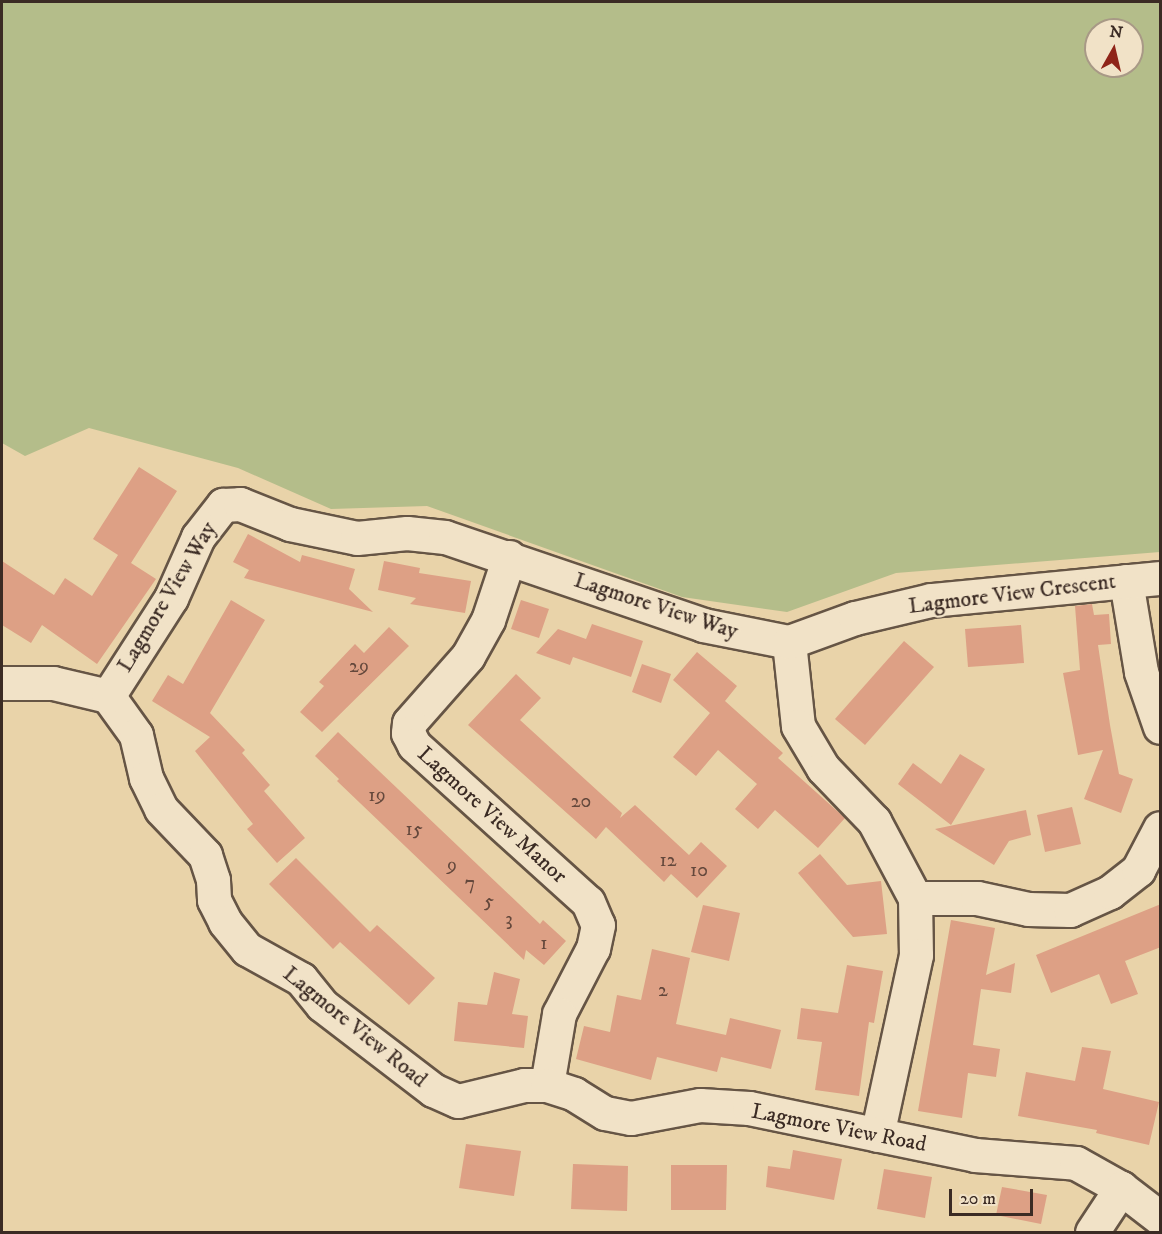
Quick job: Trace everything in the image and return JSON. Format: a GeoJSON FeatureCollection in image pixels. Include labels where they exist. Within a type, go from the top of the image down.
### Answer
{"type":"FeatureCollection","features":[{"type":"Feature","properties":{"kind":"street","name":"Lagmore View Way"},"geometry":{"type":"LineString","coordinates":[[108,696],[171,597],[198,537],[223,505],[240,504],[290,524],[357,538],[407,533],[446,537],[703,625],[789,642]]}},
{"type":"Feature","properties":{"kind":"street","name":"Lagmore View Manor"},"geometry":{"type":"LineString","coordinates":[[509,557],[488,620],[471,651],[410,723],[408,734],[414,745],[588,902],[598,925],[593,948],[559,1014],[547,1086]]}},
{"type":"Feature","properties":{"kind":"street"},"geometry":{"type":"LineString","coordinates":[[1126,581],[1161,578]]}},
{"type":"Feature","properties":{"kind":"street","name":"Lagmore View Crescent"},"geometry":{"type":"LineString","coordinates":[[789,642],[855,618],[931,600],[1126,581],[1142,672],[1161,727]]}},
{"type":"Feature","properties":{"kind":"street"},"geometry":{"type":"LineString","coordinates":[[789,642],[798,726],[823,768],[874,821],[915,898],[916,955],[877,1135]]}},
{"type":"Feature","properties":{"kind":"street"},"geometry":{"type":"LineString","coordinates":[[2,682],[53,683],[108,696]]}},
{"type":"Feature","properties":{"kind":"street","name":"Lagmore View Road"},"geometry":{"type":"LineString","coordinates":[[108,696],[136,735],[146,778],[161,809],[205,855],[213,880],[214,900],[225,922],[247,949],[301,979],[322,1005],[433,1090],[458,1101],[524,1085],[547,1086],[574,1094],[605,1113],[631,1118],[700,1105],[750,1108],[975,1155],[1076,1164],[1122,1188],[1161,1218]]}},
{"type":"Feature","properties":{"kind":"street"},"geometry":{"type":"LineString","coordinates":[[915,898],[977,898],[1028,909],[1070,910],[1110,892],[1138,870],[1161,828]]}},
{"type":"Feature","properties":{"kind":"street"},"geometry":{"type":"LineString","coordinates":[[1092,1233],[1122,1188]]}},
{"type":"Feature","properties":{"kind":"green space"},"geometry":{"type":"Polygon","coordinates":[[[2,2],[1160,2],[1160,552],[896,573],[787,612],[682,597],[427,506],[331,509],[238,468],[89,428],[25,456],[2,443],[2,2]]]}},
{"type":"Feature","properties":{"kind":"building"},"geometry":{"type":"Polygon","coordinates":[[[139,467],[177,491],[131,563],[156,579],[97,664],[42,625],[31,643],[2,625],[2,561],[54,595],[65,578],[92,596],[118,555],[93,539],[139,467]]]}},
{"type":"Feature","properties":{"kind":"building"},"geometry":{"type":"Polygon","coordinates":[[[248,534],[300,562],[302,555],[355,569],[349,589],[373,612],[244,578],[249,570],[233,562],[248,534]]]}},
{"type":"Feature","properties":{"kind":"building"},"geometry":{"type":"Polygon","coordinates":[[[384,561],[420,568],[419,573],[471,581],[465,613],[410,604],[416,598],[378,590],[384,561]]]}},
{"type":"Feature","properties":{"kind":"building"},"geometry":{"type":"Polygon","coordinates":[[[231,600],[265,620],[210,713],[245,750],[242,753],[270,785],[264,791],[305,838],[277,863],[247,829],[253,824],[195,751],[210,737],[152,701],[168,675],[183,684],[231,600]]]}},
{"type":"Feature","properties":{"kind":"building"},"geometry":{"type":"Polygon","coordinates":[[[521,600],[549,609],[539,638],[511,629],[521,600]]]}},
{"type":"Feature","properties":{"kind":"building"},"geometry":{"type":"Polygon","coordinates":[[[1092,604],[1094,615],[1109,614],[1111,644],[1098,645],[1119,774],[1133,779],[1121,813],[1084,799],[1103,750],[1078,755],[1063,673],[1080,670],[1075,606],[1092,604]]]}},
{"type":"Feature","properties":{"kind":"building"},"geometry":{"type":"Polygon","coordinates":[[[592,624],[643,641],[631,677],[573,657],[570,665],[536,653],[558,629],[586,639],[592,624]]]}},
{"type":"Feature","properties":{"kind":"building"},"geometry":{"type":"Polygon","coordinates":[[[1021,625],[1024,663],[968,667],[965,629],[1021,625]]]}},
{"type":"Feature","properties":{"kind":"building"},"geometry":{"type":"Polygon","coordinates":[[[389,627],[409,646],[322,732],[300,712],[324,686],[319,682],[355,644],[364,653],[389,627]]]}},
{"type":"Feature","properties":{"kind":"building"},"geometry":{"type":"Polygon","coordinates":[[[904,641],[934,667],[865,745],[835,719],[904,641]]]}},
{"type":"Feature","properties":{"kind":"building"},"geometry":{"type":"Polygon","coordinates":[[[697,652],[737,686],[725,701],[783,753],[778,758],[845,818],[818,848],[775,810],[758,829],[735,809],[757,784],[718,750],[696,776],[673,757],[710,713],[673,680],[697,652]]]}},
{"type":"Feature","properties":{"kind":"building"},"geometry":{"type":"Polygon","coordinates":[[[642,664],[671,674],[661,703],[632,692],[642,664]]]}},
{"type":"Feature","properties":{"kind":"building"},"geometry":{"type":"Polygon","coordinates":[[[516,674],[541,698],[520,720],[622,813],[620,818],[635,805],[689,855],[701,842],[727,866],[697,898],[671,874],[664,882],[606,827],[596,839],[468,725],[516,674]]]}},
{"type":"Feature","properties":{"kind":"building"},"geometry":{"type":"Polygon","coordinates":[[[338,732],[540,924],[543,920],[566,941],[544,965],[526,950],[524,960],[337,781],[339,779],[315,756],[338,732]]]}},
{"type":"Feature","properties":{"kind":"building"},"geometry":{"type":"Polygon","coordinates":[[[960,754],[985,769],[951,825],[898,784],[913,763],[941,784],[960,754]]]}},
{"type":"Feature","properties":{"kind":"building"},"geometry":{"type":"Polygon","coordinates":[[[1072,807],[1081,844],[1045,852],[1037,815],[1072,807]]]}},
{"type":"Feature","properties":{"kind":"building"},"geometry":{"type":"Polygon","coordinates":[[[1026,810],[1031,835],[1009,841],[994,865],[935,829],[1026,810]]]}},
{"type":"Feature","properties":{"kind":"building"},"geometry":{"type":"Polygon","coordinates":[[[820,854],[847,885],[881,881],[887,934],[853,937],[798,873],[820,854]]]}},
{"type":"Feature","properties":{"kind":"building"},"geometry":{"type":"Polygon","coordinates":[[[296,858],[370,932],[377,925],[435,978],[409,1005],[340,942],[333,949],[269,884],[296,858]]]}},
{"type":"Feature","properties":{"kind":"building"},"geometry":{"type":"Polygon","coordinates":[[[1161,904],[1161,947],[1125,961],[1138,994],[1111,1004],[1099,974],[1051,993],[1036,955],[1161,904]]]}},
{"type":"Feature","properties":{"kind":"building"},"geometry":{"type":"Polygon","coordinates":[[[703,905],[740,913],[729,961],[691,952],[703,905]]]}},
{"type":"Feature","properties":{"kind":"building"},"geometry":{"type":"Polygon","coordinates":[[[951,920],[995,928],[986,975],[1015,963],[1011,993],[981,989],[973,1045],[1000,1049],[996,1077],[968,1073],[962,1118],[918,1111],[951,920]]]}},
{"type":"Feature","properties":{"kind":"building"},"geometry":{"type":"Polygon","coordinates":[[[652,949],[690,958],[676,1024],[726,1035],[730,1018],[781,1030],[771,1069],[721,1057],[717,1072],[657,1057],[651,1080],[576,1059],[584,1026],[610,1032],[617,995],[641,1000],[652,949]]]}},
{"type":"Feature","properties":{"kind":"building"},"geometry":{"type":"Polygon","coordinates":[[[847,965],[883,971],[874,1023],[869,1022],[859,1096],[815,1090],[822,1042],[797,1039],[801,1008],[838,1013],[847,965]]]}},
{"type":"Feature","properties":{"kind":"building"},"geometry":{"type":"Polygon","coordinates":[[[494,972],[520,979],[512,1014],[528,1016],[524,1048],[454,1041],[458,1002],[487,1005],[494,972]]]}},
{"type":"Feature","properties":{"kind":"building"},"geometry":{"type":"Polygon","coordinates":[[[1082,1047],[1111,1051],[1103,1089],[1159,1102],[1149,1145],[1096,1133],[1097,1130],[1018,1116],[1026,1072],[1075,1081],[1082,1047]]]}},
{"type":"Feature","properties":{"kind":"building"},"geometry":{"type":"Polygon","coordinates":[[[466,1144],[521,1151],[514,1196],[459,1188],[466,1144]]]}},
{"type":"Feature","properties":{"kind":"building"},"geometry":{"type":"Polygon","coordinates":[[[793,1150],[842,1159],[834,1200],[766,1187],[768,1166],[790,1169],[793,1150]]]}},
{"type":"Feature","properties":{"kind":"building"},"geometry":{"type":"Polygon","coordinates":[[[573,1164],[628,1166],[627,1211],[571,1209],[573,1164]]]}},
{"type":"Feature","properties":{"kind":"building"},"geometry":{"type":"Polygon","coordinates":[[[671,1165],[727,1165],[726,1210],[671,1210],[671,1165]]]}},
{"type":"Feature","properties":{"kind":"building"},"geometry":{"type":"Polygon","coordinates":[[[884,1169],[932,1177],[925,1218],[877,1209],[884,1169]]]}},
{"type":"Feature","properties":{"kind":"building"},"geometry":{"type":"Polygon","coordinates":[[[1002,1187],[1047,1195],[1041,1224],[996,1215],[1002,1187]]]}}]}
